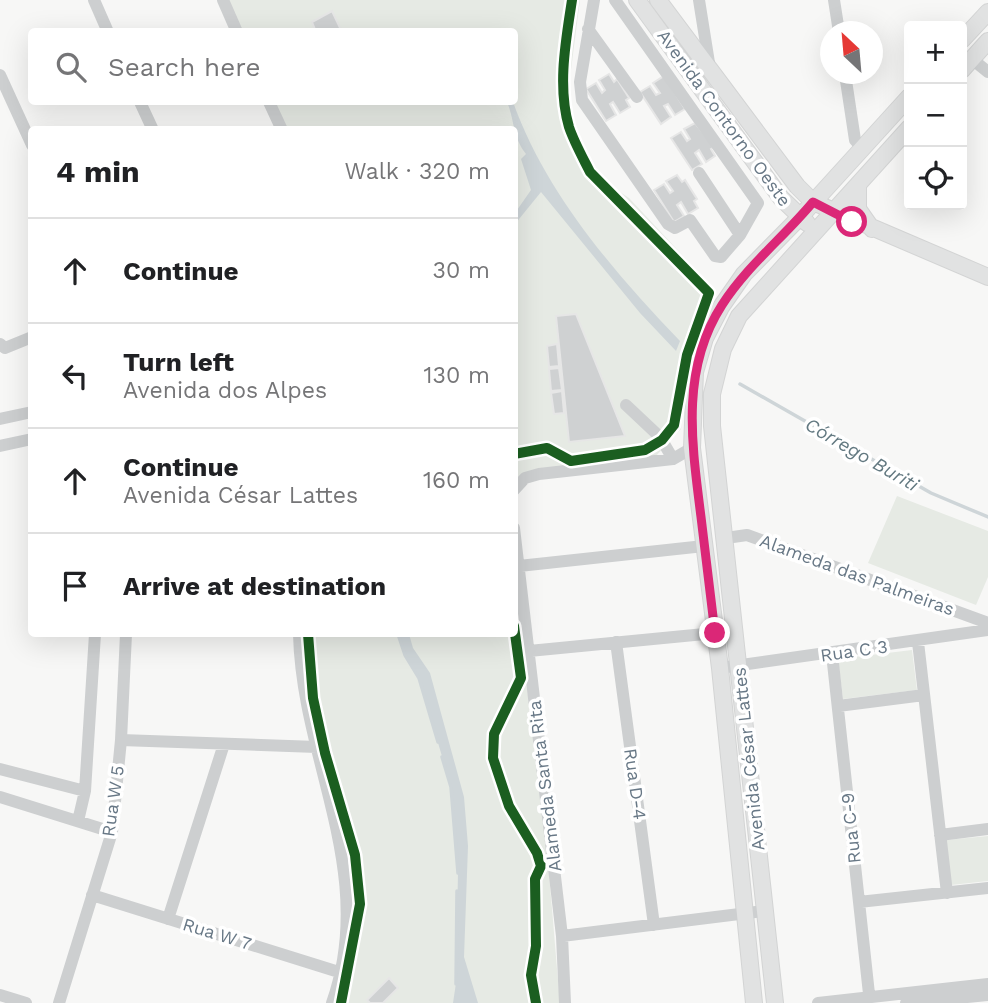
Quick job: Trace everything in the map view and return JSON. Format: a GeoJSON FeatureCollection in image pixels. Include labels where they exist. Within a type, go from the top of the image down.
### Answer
{"type":"FeatureCollection","features":[{"type":"Feature","properties":{"kind":"main road","name":"Avenida Contorno Oeste"},"geometry":{"type":"LineString","coordinates":[[637,0],[781,198],[816,232]]}},
{"type":"Feature","properties":{"kind":"main road","name":"Avenida Contorno Oeste"},"geometry":{"type":"LineString","coordinates":[[658,0],[683,37],[813,202],[852,222],[988,277]]}},
{"type":"Feature","properties":{"kind":"main road"},"geometry":{"type":"LineString","coordinates":[[967,35],[988,12]]}},
{"type":"Feature","properties":{"kind":"main road"},"geometry":{"type":"LineString","coordinates":[[967,65],[988,41]]}},
{"type":"Feature","properties":{"kind":"main road","name":"Avenida César Lattes"},"geometry":{"type":"LineString","coordinates":[[754,1003],[720,668],[692,448],[695,372],[705,338],[721,307],[744,274],[904,102]]}},
{"type":"Feature","properties":{"kind":"main road","name":"Avenida César Lattes"},"geometry":{"type":"LineString","coordinates":[[775,1003],[726,538],[715,467],[712,394],[723,349],[739,316],[904,134]]}},
{"type":"Feature","properties":{"kind":"main road"},"geometry":{"type":"LineString","coordinates":[[858,185],[858,209],[872,229]]}},
{"type":"Feature","properties":{"kind":"street"},"geometry":{"type":"LineString","coordinates":[[94,0],[106,28]]}},
{"type":"Feature","properties":{"kind":"street"},"geometry":{"type":"LineString","coordinates":[[223,0],[235,28]]}},
{"type":"Feature","properties":{"kind":"street"},"geometry":{"type":"LineString","coordinates":[[594,0],[580,82],[582,100],[668,224],[675,228],[690,220],[718,258],[724,256],[740,235],[758,203],[615,0]]}},
{"type":"Feature","properties":{"kind":"street"},"geometry":{"type":"LineString","coordinates":[[699,0],[710,71]]}},
{"type":"Feature","properties":{"kind":"street"},"geometry":{"type":"LineString","coordinates":[[834,0],[837,21]]}},
{"type":"Feature","properties":{"kind":"street"},"geometry":{"type":"LineString","coordinates":[[683,37],[699,26],[702,18]]}},
{"type":"Feature","properties":{"kind":"street"},"geometry":{"type":"LineString","coordinates":[[589,29],[637,97]]}},
{"type":"Feature","properties":{"kind":"street"},"geometry":{"type":"LineString","coordinates":[[967,65],[988,72]]}},
{"type":"Feature","properties":{"kind":"street"},"geometry":{"type":"LineString","coordinates":[[0,75],[28,136]]}},
{"type":"Feature","properties":{"kind":"street"},"geometry":{"type":"LineString","coordinates":[[847,84],[855,140],[862,148]]}},
{"type":"Feature","properties":{"kind":"street"},"geometry":{"type":"LineString","coordinates":[[691,105],[706,94]]}},
{"type":"Feature","properties":{"kind":"street"},"geometry":{"type":"LineString","coordinates":[[141,105],[151,126]]}},
{"type":"Feature","properties":{"kind":"street"},"geometry":{"type":"LineString","coordinates":[[270,105],[280,126]]}},
{"type":"Feature","properties":{"kind":"street"},"geometry":{"type":"LineString","coordinates":[[699,173],[740,235]]}},
{"type":"Feature","properties":{"kind":"street"},"geometry":{"type":"LineString","coordinates":[[0,344],[5,348],[28,339]]}},
{"type":"Feature","properties":{"kind":"street"},"geometry":{"type":"LineString","coordinates":[[626,405],[660,437],[673,459]]}},
{"type":"Feature","properties":{"kind":"street"},"geometry":{"type":"LineString","coordinates":[[0,419],[28,413]]}},
{"type":"Feature","properties":{"kind":"street"},"geometry":{"type":"LineString","coordinates":[[0,446],[28,440]]}},
{"type":"Feature","properties":{"kind":"street"},"geometry":{"type":"LineString","coordinates":[[518,486],[525,478],[673,459],[692,448]]}},
{"type":"Feature","properties":{"kind":"street","name":"Alameda das Palmeiras"},"geometry":{"type":"LineString","coordinates":[[726,538],[747,535],[988,623]]}},
{"type":"Feature","properties":{"kind":"street"},"geometry":{"type":"LineString","coordinates":[[519,566],[704,546]]}},
{"type":"Feature","properties":{"kind":"street","name":"Alameda Santa Rita"},"geometry":{"type":"LineString","coordinates":[[518,558],[562,936],[565,1003]]}},
{"type":"Feature","properties":{"kind":"street","name":"Rua C 3"},"geometry":{"type":"LineString","coordinates":[[720,668],[988,631]]}},
{"type":"Feature","properties":{"kind":"street"},"geometry":{"type":"LineString","coordinates":[[529,651],[715,633]]}},
{"type":"Feature","properties":{"kind":"street"},"geometry":{"type":"LineString","coordinates":[[78,821],[85,791],[95,637]]}},
{"type":"Feature","properties":{"kind":"street","name":"Rua W 5"},"geometry":{"type":"LineString","coordinates":[[59,1003],[111,832],[121,740],[126,637]]}},
{"type":"Feature","properties":{"kind":"street"},"geometry":{"type":"LineString","coordinates":[[299,637],[300,669],[344,861],[349,921],[342,973],[332,1003]]}},
{"type":"Feature","properties":{"kind":"street","name":"Rua D-4"},"geometry":{"type":"LineString","coordinates":[[616,642],[654,925]]}},
{"type":"Feature","properties":{"kind":"street"},"geometry":{"type":"LineString","coordinates":[[918,642],[947,893]]}},
{"type":"Feature","properties":{"kind":"street","name":"Rua C-9"},"geometry":{"type":"LineString","coordinates":[[832,654],[870,1000]]}},
{"type":"Feature","properties":{"kind":"street"},"geometry":{"type":"LineString","coordinates":[[838,706],[924,695]]}},
{"type":"Feature","properties":{"kind":"street"},"geometry":{"type":"LineString","coordinates":[[121,740],[317,747]]}},
{"type":"Feature","properties":{"kind":"street"},"geometry":{"type":"LineString","coordinates":[[169,919],[224,744]]}},
{"type":"Feature","properties":{"kind":"street"},"geometry":{"type":"LineString","coordinates":[[0,769],[85,791]]}},
{"type":"Feature","properties":{"kind":"street"},"geometry":{"type":"LineString","coordinates":[[0,797],[111,832]]}},
{"type":"Feature","properties":{"kind":"street"},"geometry":{"type":"LineString","coordinates":[[940,835],[988,829]]}},
{"type":"Feature","properties":{"kind":"street"},"geometry":{"type":"LineString","coordinates":[[859,902],[988,888]]}},
{"type":"Feature","properties":{"kind":"street","name":"Rua W 7"},"geometry":{"type":"LineString","coordinates":[[92,895],[342,973]]}},
{"type":"Feature","properties":{"kind":"street"},"geometry":{"type":"LineString","coordinates":[[562,936],[764,911]]}},
{"type":"Feature","properties":{"kind":"street"},"geometry":{"type":"LineString","coordinates":[[818,1003],[870,1000],[988,984]]}},
{"type":"Feature","properties":{"kind":"street"},"geometry":{"type":"LineString","coordinates":[[0,995],[26,1003]]}},
{"type":"Feature","properties":{"kind":"street"},"geometry":{"type":"LineString","coordinates":[[906,1003],[988,995]]}},
{"type":"Feature","properties":{"kind":"shaded area"},"geometry":{"type":"Polygon","coordinates":[[[227,0],[580,0],[568,93],[574,125],[593,166],[608,184],[629,198],[716,291],[689,373],[681,429],[655,457],[521,474],[518,477],[518,126],[285,126],[274,105],[518,105],[518,28],[240,28],[227,0]]]}},
{"type":"Feature","properties":{"kind":"shaded area"},"geometry":{"type":"Polygon","coordinates":[[[508,105],[514,105],[527,136],[563,200],[607,259],[680,341],[676,351],[640,313],[541,192],[518,220],[518,209],[531,190],[521,159],[526,154],[518,140],[518,126],[514,126],[508,105]]]}},
{"type":"Feature","properties":{"kind":"shaded area"},"geometry":{"type":"Polygon","coordinates":[[[897,496],[988,531],[988,577],[976,605],[868,563],[897,496]]]}},
{"type":"Feature","properties":{"kind":"shaded area"},"geometry":{"type":"Polygon","coordinates":[[[306,637],[517,637],[538,765],[560,1003],[338,1003],[355,922],[353,859],[319,743],[303,653],[306,637]]]}},
{"type":"Feature","properties":{"kind":"shaded area"},"geometry":{"type":"Polygon","coordinates":[[[399,637],[410,637],[413,648],[430,673],[464,797],[468,846],[464,957],[478,1003],[453,1003],[456,983],[458,872],[451,787],[419,678],[405,655],[399,637]]]}},
{"type":"Feature","properties":{"kind":"shaded area"},"geometry":{"type":"Polygon","coordinates":[[[912,650],[917,690],[843,699],[838,659],[912,650]]]}},
{"type":"Feature","properties":{"kind":"shaded area"},"geometry":{"type":"Polygon","coordinates":[[[988,836],[988,881],[951,885],[946,840],[988,836]]]}},
{"type":"Feature","properties":{"kind":"building"},"geometry":{"type":"Polygon","coordinates":[[[332,11],[340,28],[314,28],[312,22],[332,11]]]}},
{"type":"Feature","properties":{"kind":"building"},"geometry":{"type":"Polygon","coordinates":[[[609,74],[614,82],[617,79],[629,98],[626,100],[630,107],[620,113],[613,102],[610,104],[616,115],[606,121],[586,89],[596,83],[602,93],[605,90],[599,80],[609,74]]]}},
{"type":"Feature","properties":{"kind":"building"},"geometry":{"type":"Polygon","coordinates":[[[664,76],[685,109],[675,115],[668,104],[664,106],[671,117],[661,124],[640,92],[650,86],[656,95],[660,93],[653,83],[664,76]]]}},
{"type":"Feature","properties":{"kind":"building"},"geometry":{"type":"Polygon","coordinates":[[[695,123],[714,147],[711,149],[715,156],[706,162],[699,150],[695,153],[702,164],[692,170],[671,138],[681,132],[687,141],[690,139],[684,129],[695,123]]]}},
{"type":"Feature","properties":{"kind":"building"},"geometry":{"type":"Polygon","coordinates":[[[677,175],[682,182],[685,180],[697,199],[694,201],[698,208],[688,214],[681,202],[677,205],[684,216],[674,222],[654,190],[664,184],[670,193],[673,191],[666,181],[677,175]]]}},
{"type":"Feature","properties":{"kind":"building"},"geometry":{"type":"Polygon","coordinates":[[[576,314],[625,436],[569,442],[556,316],[576,314]]]}},
{"type":"Feature","properties":{"kind":"building"},"geometry":{"type":"Polygon","coordinates":[[[557,344],[559,366],[549,367],[547,346],[557,344]]]}},
{"type":"Feature","properties":{"kind":"building"},"geometry":{"type":"Polygon","coordinates":[[[559,368],[562,390],[551,391],[549,369],[559,368]]]}},
{"type":"Feature","properties":{"kind":"building"},"geometry":{"type":"Polygon","coordinates":[[[562,391],[564,413],[554,414],[551,393],[562,391]]]}},
{"type":"Feature","properties":{"kind":"building"},"geometry":{"type":"Polygon","coordinates":[[[389,978],[398,988],[383,1003],[370,1003],[367,1000],[389,978]]]}},
{"type":"Feature","properties":{"kind":"waterway","name":"Córrego Buriti"},"geometry":{"type":"LineString","coordinates":[[740,384],[931,493],[988,517]]}},
{"type":"Feature","properties":{"kind":"waterway"},"geometry":{"type":"LineString","coordinates":[[399,637],[405,655],[419,678],[438,742]]}},
{"type":"Feature","properties":{"kind":"waterway"},"geometry":{"type":"LineString","coordinates":[[442,757],[451,787],[458,873]]}},
{"type":"Feature","properties":{"kind":"waterway"},"geometry":{"type":"LineString","coordinates":[[456,984],[457,891]]}},
{"type":"Feature","properties":{"kind":"cycle path"},"geometry":{"type":"LineString","coordinates":[[518,453],[547,448],[571,461],[645,450],[662,440],[674,425],[687,355],[709,293],[590,172],[576,144],[565,111],[563,79],[572,0]]}},
{"type":"Feature","properties":{"kind":"cycle path"},"geometry":{"type":"LineString","coordinates":[[308,637],[313,698],[325,753],[355,855],[360,904],[341,1003]]}},
{"type":"Feature","properties":{"kind":"cycle path"},"geometry":{"type":"LineString","coordinates":[[515,637],[521,678],[494,734],[493,758],[509,806],[537,853],[541,866],[535,879],[536,946],[531,975],[536,1003]]}},
{"type":"Feature","properties":{"kind":"route"},"geometry":{"type":"LineString","coordinates":[[715,633],[692,448],[691,409],[695,372],[705,338],[721,307],[744,274],[813,202],[852,222]]}}]}
